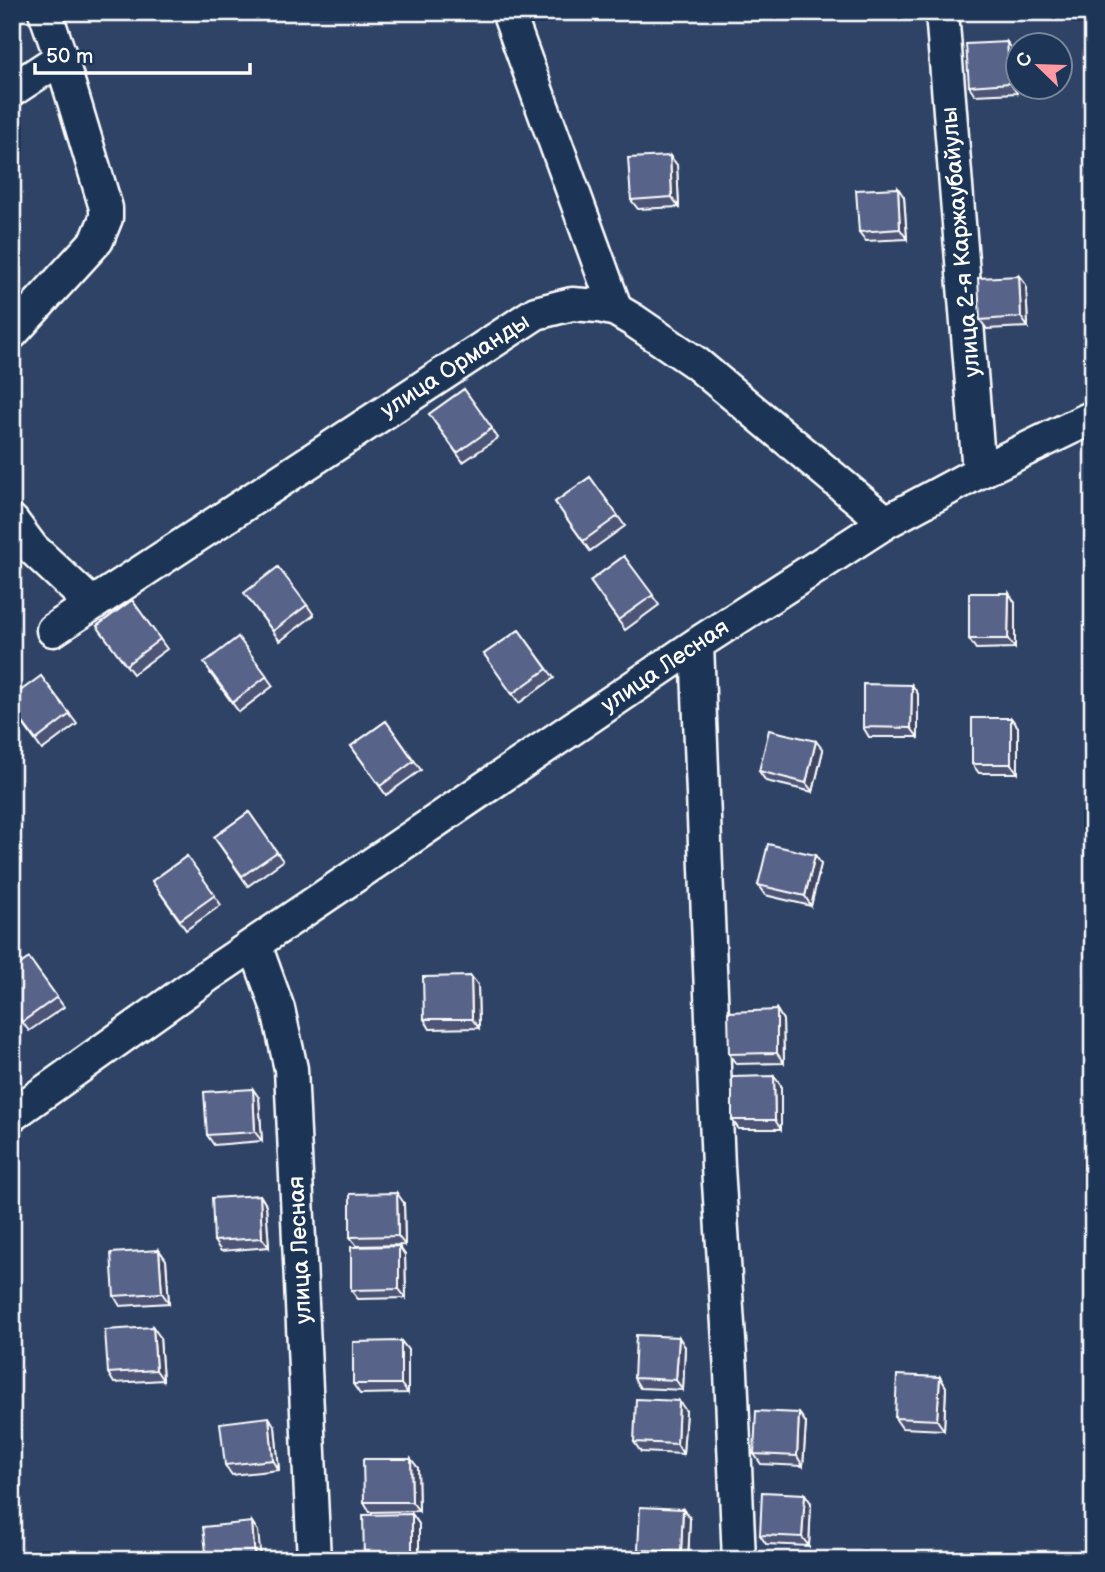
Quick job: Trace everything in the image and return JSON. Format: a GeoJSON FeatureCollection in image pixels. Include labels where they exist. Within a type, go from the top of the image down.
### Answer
{"type":"FeatureCollection","features":[{"type":"Feature","properties":{"kind":"street"},"geometry":{"type":"LineString","coordinates":[[12,333],[97,240],[106,218],[106,208],[46,12]]}},
{"type":"Feature","properties":{"kind":"street"},"geometry":{"type":"LineString","coordinates":[[508,12],[616,310]]}},
{"type":"Feature","properties":{"kind":"street","name":"улица 2-я Каржаубайулы"},"geometry":{"type":"LineString","coordinates":[[942,12],[979,472]]}},
{"type":"Feature","properties":{"kind":"street"},"geometry":{"type":"LineString","coordinates":[[12,90],[61,58]]}},
{"type":"Feature","properties":{"kind":"street","name":"улица Орманды"},"geometry":{"type":"LineString","coordinates":[[53,630],[536,313],[572,304],[616,310],[696,363],[886,522]]}},
{"type":"Feature","properties":{"kind":"street","name":"улица Лесная"},"geometry":{"type":"LineString","coordinates":[[12,1115],[210,975],[697,643],[886,522],[979,472],[1093,417]]}},
{"type":"Feature","properties":{"kind":"street"},"geometry":{"type":"LineString","coordinates":[[12,522],[22,555],[92,604]]}},
{"type":"Feature","properties":{"kind":"street"},"geometry":{"type":"LineString","coordinates":[[697,643],[718,1167],[730,1359],[738,1560]]}},
{"type":"Feature","properties":{"kind":"street","name":"улица Лесная"},"geometry":{"type":"LineString","coordinates":[[255,945],[278,1009],[291,1069],[314,1560]]}},
{"type":"Feature","properties":{"kind":"building"},"geometry":{"type":"Polygon","coordinates":[[[1004,42],[1004,83],[969,86],[966,44],[1004,42]]]}},
{"type":"Feature","properties":{"kind":"building"},"geometry":{"type":"Polygon","coordinates":[[[670,156],[672,197],[631,200],[628,158],[670,156]]]}},
{"type":"Feature","properties":{"kind":"building"},"geometry":{"type":"Polygon","coordinates":[[[898,188],[900,229],[859,232],[856,190],[898,188]]]}},
{"type":"Feature","properties":{"kind":"building"},"geometry":{"type":"Polygon","coordinates":[[[1019,276],[1021,317],[980,320],[978,278],[1019,276]]]}},
{"type":"Feature","properties":{"kind":"building"},"geometry":{"type":"Polygon","coordinates":[[[464,389],[492,428],[457,453],[429,414],[464,389]]]}},
{"type":"Feature","properties":{"kind":"building"},"geometry":{"type":"Polygon","coordinates":[[[590,477],[618,516],[583,541],[555,502],[590,477]]]}},
{"type":"Feature","properties":{"kind":"building"},"geometry":{"type":"Polygon","coordinates":[[[624,556],[653,595],[618,620],[590,581],[624,556]]]}},
{"type":"Feature","properties":{"kind":"building"},"geometry":{"type":"Polygon","coordinates":[[[278,567],[307,605],[273,631],[244,593],[278,567]]]}},
{"type":"Feature","properties":{"kind":"building"},"geometry":{"type":"Polygon","coordinates":[[[969,593],[1009,593],[1008,639],[969,639],[969,593]]]}},
{"type":"Feature","properties":{"kind":"building"},"geometry":{"type":"Polygon","coordinates":[[[132,600],[160,639],[126,665],[97,626],[132,600]]]}},
{"type":"Feature","properties":{"kind":"building"},"geometry":{"type":"Polygon","coordinates":[[[519,630],[547,669],[512,694],[484,654],[519,630]]]}},
{"type":"Feature","properties":{"kind":"building"},"geometry":{"type":"Polygon","coordinates":[[[238,637],[267,676],[233,702],[204,663],[238,637]]]}},
{"type":"Feature","properties":{"kind":"building"},"geometry":{"type":"Polygon","coordinates":[[[41,676],[70,714],[36,740],[12,708],[12,697],[41,676]]]}},
{"type":"Feature","properties":{"kind":"building"},"geometry":{"type":"Polygon","coordinates":[[[863,684],[912,685],[911,728],[863,727],[863,684]]]}},
{"type":"Feature","properties":{"kind":"building"},"geometry":{"type":"Polygon","coordinates":[[[972,718],[1011,718],[1011,764],[972,764],[972,718]]]}},
{"type":"Feature","properties":{"kind":"building"},"geometry":{"type":"Polygon","coordinates":[[[386,721],[414,761],[380,786],[351,746],[386,721]]]}},
{"type":"Feature","properties":{"kind":"building"},"geometry":{"type":"Polygon","coordinates":[[[769,730],[816,741],[806,783],[759,771],[769,730]]]}},
{"type":"Feature","properties":{"kind":"building"},"geometry":{"type":"Polygon","coordinates":[[[249,812],[277,852],[242,876],[214,837],[249,812]]]}},
{"type":"Feature","properties":{"kind":"building"},"geometry":{"type":"Polygon","coordinates":[[[768,844],[815,855],[805,896],[758,885],[768,844]]]}},
{"type":"Feature","properties":{"kind":"building"},"geometry":{"type":"Polygon","coordinates":[[[187,856],[215,895],[180,920],[152,881],[187,856]]]}},
{"type":"Feature","properties":{"kind":"building"},"geometry":{"type":"Polygon","coordinates":[[[29,958],[57,997],[22,1022],[12,1008],[12,970],[29,958]]]}},
{"type":"Feature","properties":{"kind":"building"},"geometry":{"type":"Polygon","coordinates":[[[471,976],[472,1019],[424,1019],[423,977],[471,976]]]}},
{"type":"Feature","properties":{"kind":"building"},"geometry":{"type":"Polygon","coordinates":[[[777,1010],[777,1053],[729,1054],[728,1012],[777,1010]]]}},
{"type":"Feature","properties":{"kind":"building"},"geometry":{"type":"Polygon","coordinates":[[[774,1076],[775,1120],[732,1120],[732,1077],[774,1076]]]}},
{"type":"Feature","properties":{"kind":"building"},"geometry":{"type":"Polygon","coordinates":[[[253,1089],[255,1132],[207,1135],[204,1092],[253,1089]]]}},
{"type":"Feature","properties":{"kind":"building"},"geometry":{"type":"Polygon","coordinates":[[[397,1193],[398,1236],[350,1237],[350,1194],[397,1193]]]}},
{"type":"Feature","properties":{"kind":"building"},"geometry":{"type":"Polygon","coordinates":[[[260,1195],[262,1238],[214,1241],[212,1198],[260,1195]]]}},
{"type":"Feature","properties":{"kind":"building"},"geometry":{"type":"Polygon","coordinates":[[[399,1246],[399,1289],[351,1290],[351,1247],[399,1246]]]}},
{"type":"Feature","properties":{"kind":"building"},"geometry":{"type":"Polygon","coordinates":[[[159,1250],[162,1293],[114,1296],[111,1253],[159,1250]]]}},
{"type":"Feature","properties":{"kind":"building"},"geometry":{"type":"Polygon","coordinates":[[[153,1327],[156,1370],[108,1373],[105,1330],[153,1327]]]}},
{"type":"Feature","properties":{"kind":"building"},"geometry":{"type":"Polygon","coordinates":[[[636,1335],[679,1337],[676,1380],[634,1378],[636,1335]]]}},
{"type":"Feature","properties":{"kind":"building"},"geometry":{"type":"Polygon","coordinates":[[[401,1341],[401,1384],[353,1384],[353,1342],[401,1341]]]}},
{"type":"Feature","properties":{"kind":"building"},"geometry":{"type":"Polygon","coordinates":[[[897,1375],[940,1377],[937,1420],[895,1418],[897,1375]]]}},
{"type":"Feature","properties":{"kind":"building"},"geometry":{"type":"Polygon","coordinates":[[[636,1399],[679,1401],[677,1444],[634,1442],[636,1399]]]}},
{"type":"Feature","properties":{"kind":"building"},"geometry":{"type":"Polygon","coordinates":[[[756,1411],[799,1413],[797,1456],[754,1454],[756,1411]]]}},
{"type":"Feature","properties":{"kind":"building"},"geometry":{"type":"Polygon","coordinates":[[[269,1417],[273,1460],[225,1465],[220,1423],[269,1417]]]}},
{"type":"Feature","properties":{"kind":"building"},"geometry":{"type":"Polygon","coordinates":[[[363,1459],[411,1459],[412,1502],[364,1502],[363,1459]]]}},
{"type":"Feature","properties":{"kind":"building"},"geometry":{"type":"Polygon","coordinates":[[[762,1492],[805,1494],[802,1537],[760,1535],[762,1492]]]}},
{"type":"Feature","properties":{"kind":"building"},"geometry":{"type":"Polygon","coordinates":[[[640,1507],[683,1509],[681,1552],[638,1550],[640,1507]]]}},
{"type":"Feature","properties":{"kind":"building"},"geometry":{"type":"Polygon","coordinates":[[[412,1514],[412,1557],[364,1558],[363,1515],[412,1514]]]}},
{"type":"Feature","properties":{"kind":"building"},"geometry":{"type":"Polygon","coordinates":[[[252,1522],[255,1560],[207,1560],[203,1527],[252,1522]]]}}]}
